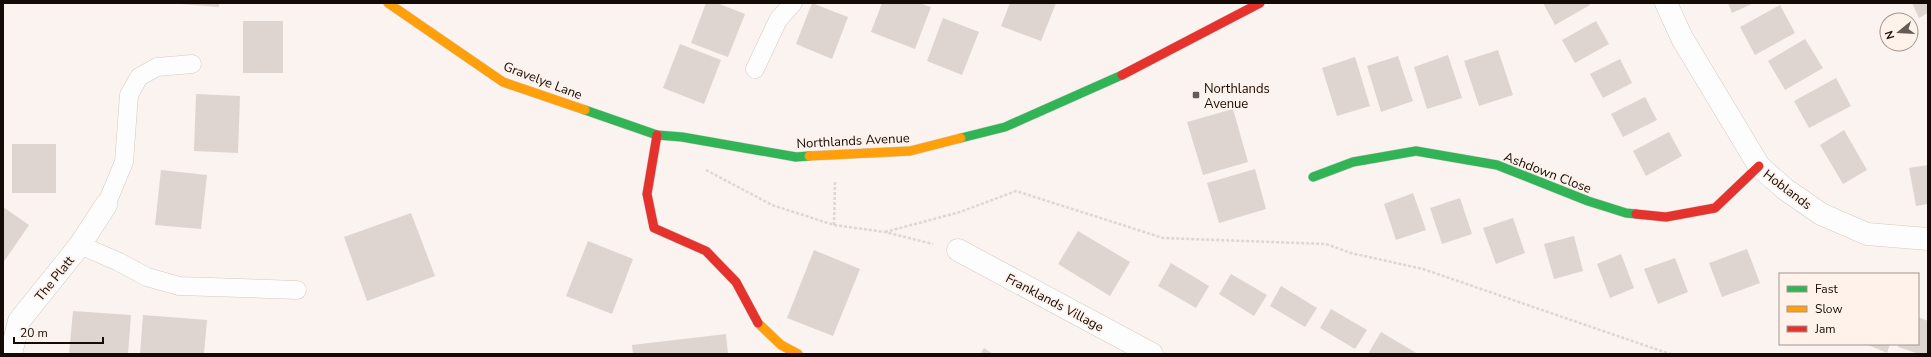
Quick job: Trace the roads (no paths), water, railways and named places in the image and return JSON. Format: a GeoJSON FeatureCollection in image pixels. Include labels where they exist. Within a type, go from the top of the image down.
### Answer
{"type":"FeatureCollection","features":[{"type":"Feature","properties":{"kind":"street","name":"Gravelye Lane"},"geometry":{"type":"LineString","coordinates":[[388,3],[503,82],[657,135],[682,137]]}},
{"type":"Feature","properties":{"kind":"street","name":"Northlands Avenue"},"geometry":{"type":"LineString","coordinates":[[682,137],[796,158],[910,151],[1005,127],[1123,75],[1260,3]]}},
{"type":"Feature","properties":{"kind":"street","name":"Hoblands"},"geometry":{"type":"LineString","coordinates":[[1666,3],[1682,38],[1758,166],[1784,189],[1821,214],[1867,234],[1928,239]]}},
{"type":"Feature","properties":{"kind":"street"},"geometry":{"type":"LineString","coordinates":[[657,135],[647,194],[654,228],[706,251],[736,282],[758,323],[781,345],[798,354]]}},
{"type":"Feature","properties":{"kind":"street","name":"Ashdown Close"},"geometry":{"type":"LineString","coordinates":[[1313,177],[1353,162],[1416,150],[1497,165],[1588,201],[1626,213],[1666,217],[1715,208],[1758,166]]}},
{"type":"Feature","properties":{"kind":"street","name":"The Platt"},"geometry":{"type":"LineString","coordinates":[[11,354],[19,321],[80,245],[106,205]]}},
{"type":"Feature","properties":{"kind":"street","name":"Franklands Village"},"geometry":{"type":"LineString","coordinates":[[958,250],[1152,354]]}},
{"type":"Feature","properties":{"kind":"lane"},"geometry":{"type":"LineString","coordinates":[[755,69],[778,20],[793,3]]}},
{"type":"Feature","properties":{"kind":"lane"},"geometry":{"type":"LineString","coordinates":[[106,205],[124,162],[129,95],[139,77],[157,67],[192,64]]}},
{"type":"Feature","properties":{"kind":"lane"},"geometry":{"type":"LineString","coordinates":[[80,245],[119,262],[147,277],[179,286],[297,290]]}},
{"type":"Feature","properties":{"kind":"place","name":"Northlands Avenue"},"geometry":{"type":"Point","coordinates":[1196,95]}}]}
